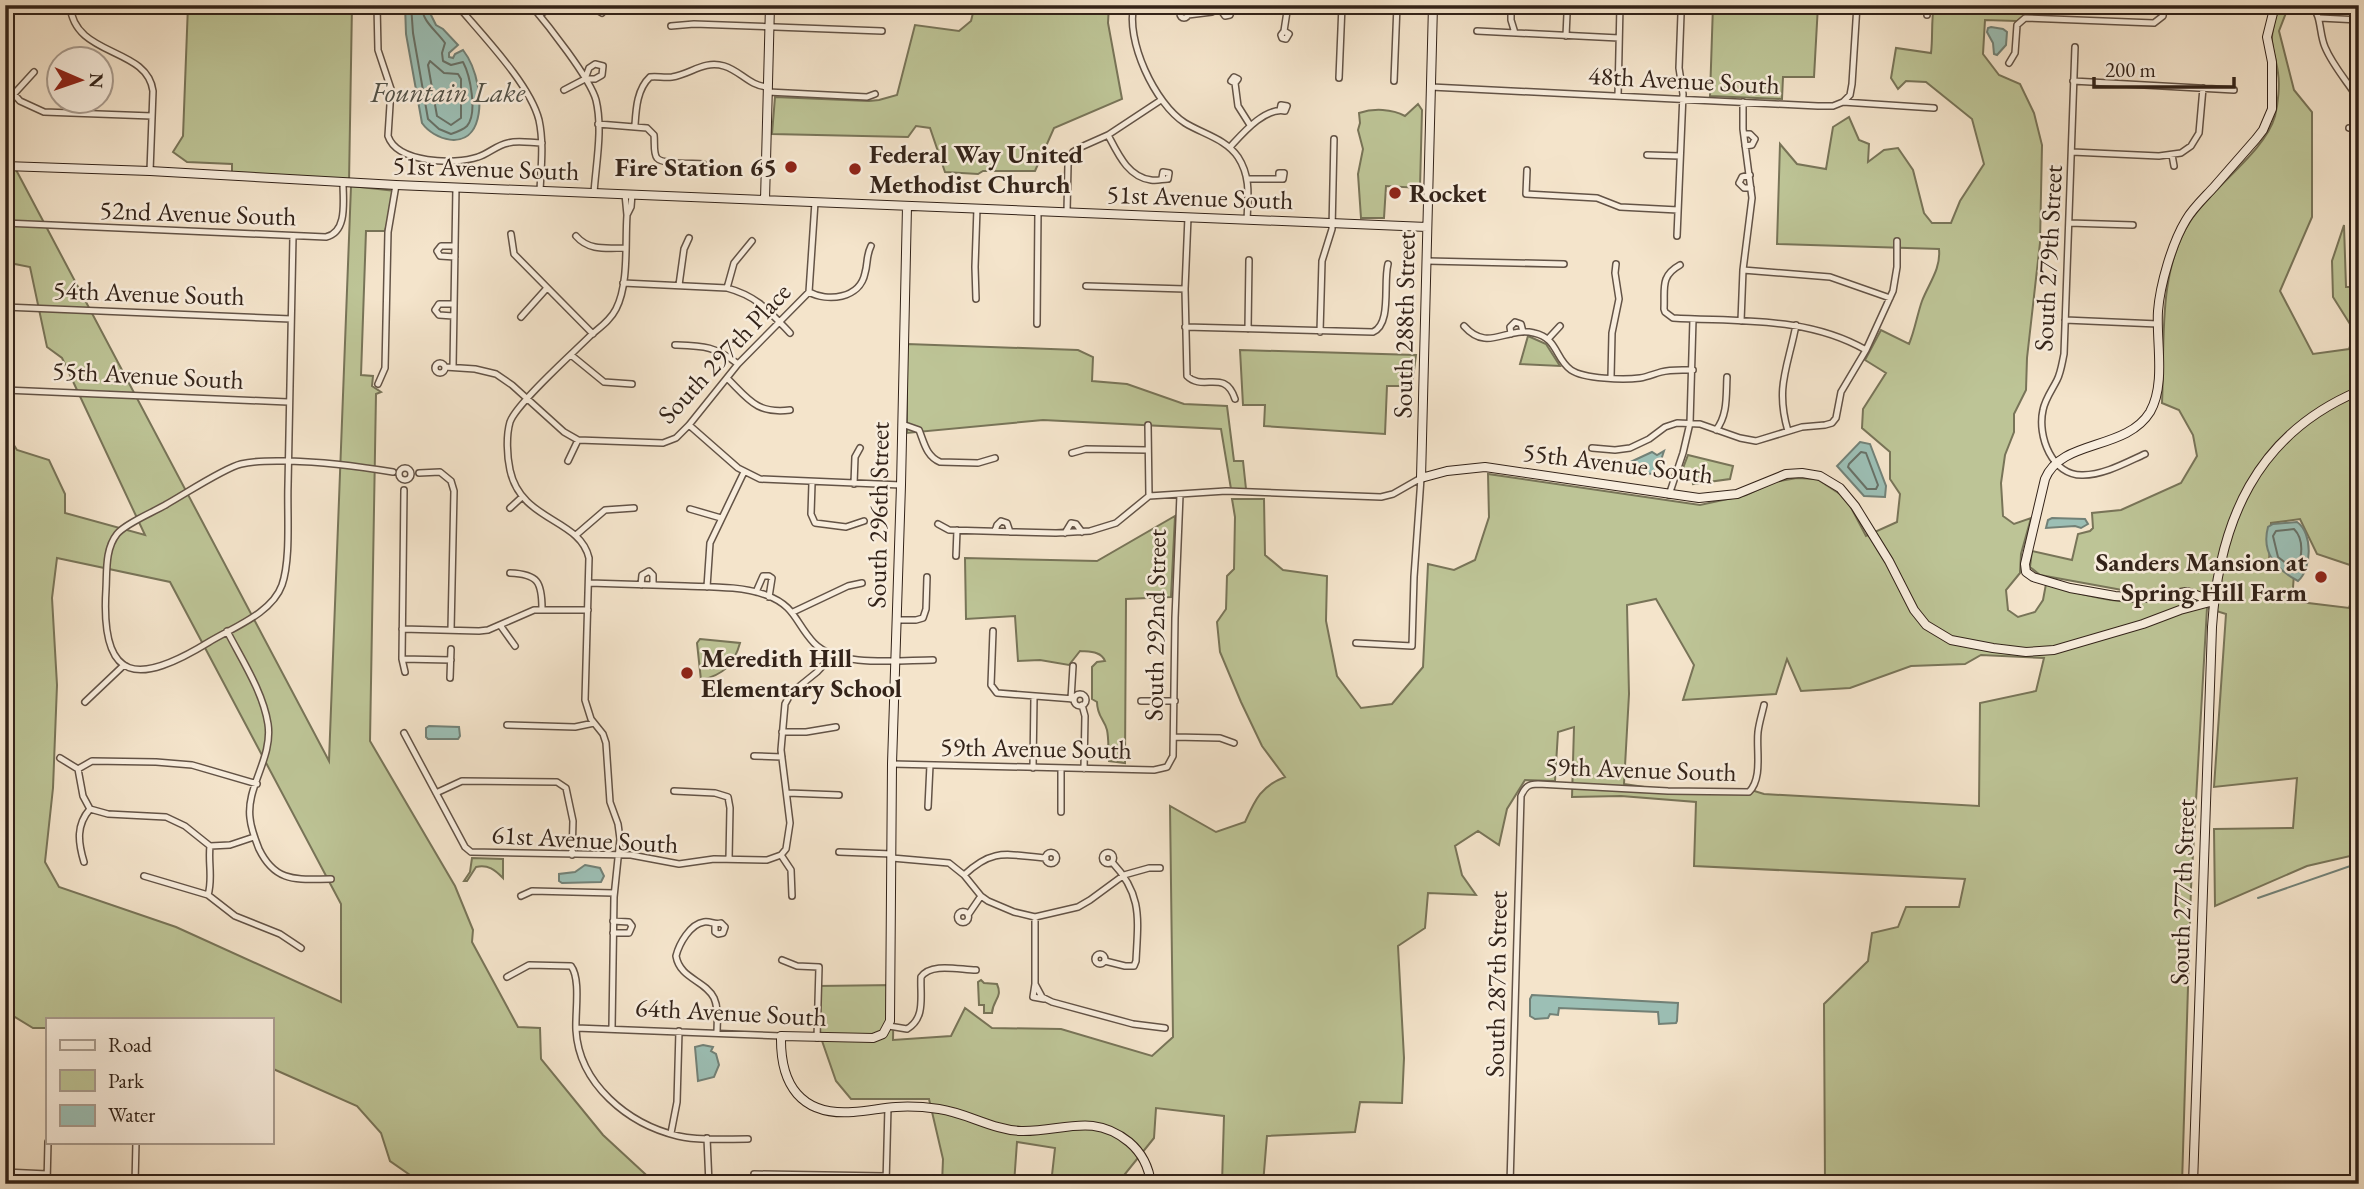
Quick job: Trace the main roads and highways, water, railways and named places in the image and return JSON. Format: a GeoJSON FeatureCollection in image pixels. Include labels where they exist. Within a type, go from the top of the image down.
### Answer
{"type":"FeatureCollection","features":[{"type":"Feature","properties":{"kind":"water","name":"Fountain Lake"},"geometry":{"type":"Polygon","coordinates":[[[405,5],[426,5],[436,25],[458,45],[449,53],[449,57],[453,58],[463,50],[472,66],[478,86],[478,115],[471,132],[458,140],[442,138],[422,123],[406,34],[405,5]]]}},
{"type":"Feature","properties":{"kind":"water"},"geometry":{"type":"Polygon","coordinates":[[[1991,27],[2007,32],[2006,45],[1997,55],[1994,54],[1993,43],[1987,32],[1991,27]]]}},
{"type":"Feature","properties":{"kind":"water"},"geometry":{"type":"Polygon","coordinates":[[[1860,442],[1870,444],[1886,486],[1885,497],[1864,496],[1837,466],[1860,442]]]}},
{"type":"Feature","properties":{"kind":"water"},"geometry":{"type":"Polygon","coordinates":[[[1664,451],[1659,466],[1652,474],[1625,468],[1626,464],[1652,452],[1657,455],[1664,451]]]}},
{"type":"Feature","properties":{"kind":"water"},"geometry":{"type":"Polygon","coordinates":[[[2085,519],[2088,524],[2081,528],[2046,528],[2048,520],[2085,519]]]}},
{"type":"Feature","properties":{"kind":"water"},"geometry":{"type":"Polygon","coordinates":[[[2297,522],[2306,534],[2309,551],[2306,568],[2298,581],[2272,559],[2266,536],[2268,527],[2273,524],[2297,522]]]}},
{"type":"Feature","properties":{"kind":"water"},"geometry":{"type":"Polygon","coordinates":[[[459,727],[460,736],[458,739],[428,739],[426,728],[459,727]]]}},
{"type":"Feature","properties":{"kind":"water"},"geometry":{"type":"Polygon","coordinates":[[[585,865],[600,868],[604,876],[601,882],[559,881],[559,874],[575,872],[585,865]]]}},
{"type":"Feature","properties":{"kind":"water"},"geometry":{"type":"Polygon","coordinates":[[[1532,995],[1678,1003],[1677,1021],[1659,1024],[1658,1012],[1559,1008],[1558,1015],[1550,1014],[1548,1018],[1535,1019],[1530,1016],[1532,995]]]}},
{"type":"Feature","properties":{"kind":"water"},"geometry":{"type":"Polygon","coordinates":[[[695,1047],[713,1047],[711,1051],[716,1054],[719,1065],[714,1077],[698,1081],[695,1047]]]}},
{"type":"Feature","properties":{"kind":"waterway"},"geometry":{"type":"LineString","coordinates":[[2258,898],[2359,863]]}},
{"type":"Feature","properties":{"kind":"place","name":"Fire Station 65"},"geometry":{"type":"Point","coordinates":[791,167]}},
{"type":"Feature","properties":{"kind":"place","name":"Federal Way United Methodist Church"},"geometry":{"type":"Point","coordinates":[855,169]}},
{"type":"Feature","properties":{"kind":"place","name":"Rocket"},"geometry":{"type":"Point","coordinates":[1395,193]}},
{"type":"Feature","properties":{"kind":"place","name":"Sanders Mansion at Spring Hill Farm"},"geometry":{"type":"Point","coordinates":[2321,577]}},
{"type":"Feature","properties":{"kind":"place","name":"Meredith Hill Elementary School"},"geometry":{"type":"Point","coordinates":[687,673]}}]}
